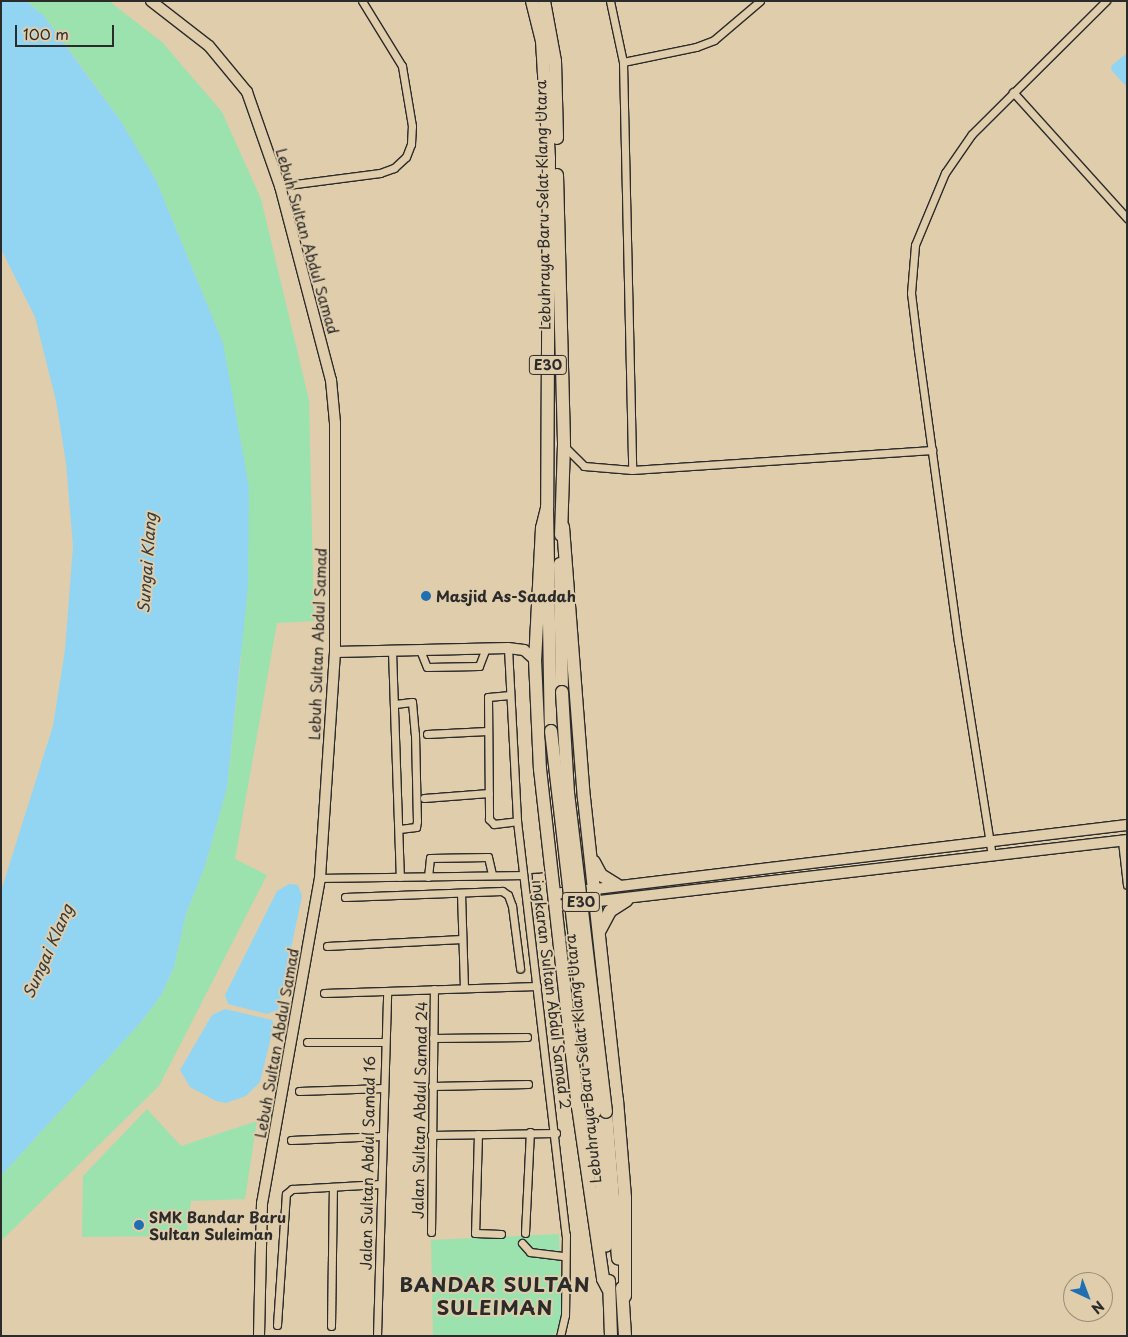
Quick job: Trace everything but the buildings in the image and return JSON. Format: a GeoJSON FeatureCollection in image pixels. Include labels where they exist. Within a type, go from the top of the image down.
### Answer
{"type":"FeatureCollection","features":[{"type":"Feature","properties":{"kind":"highway","name":"Lebuhraya Baru Selat Klang Utara"},"geometry":{"type":"LineString","coordinates":[[532,1],[542,41],[549,158],[547,508],[551,731],[620,1280],[625,1296],[625,1336]]}},
{"type":"Feature","properties":{"kind":"highway","name":"Lebuhraya Baru Selat Klang Utara"},"geometry":{"type":"LineString","coordinates":[[544,1],[555,61],[564,445],[563,528],[559,540],[562,692],[568,793],[600,1111],[611,1336]]}},
{"type":"Feature","properties":{"kind":"highway"},"geometry":{"type":"LineString","coordinates":[[547,508],[542,528],[535,660],[540,769],[578,1107],[603,1279],[608,1289]]}},
{"type":"Feature","properties":{"kind":"highway"},"geometry":{"type":"LineString","coordinates":[[563,528],[590,855],[600,930],[625,1198],[625,1296]]}},
{"type":"Feature","properties":{"kind":"highway"},"geometry":{"type":"LineString","coordinates":[[590,855],[601,875],[617,885]]}},
{"type":"Feature","properties":{"kind":"highway"},"geometry":{"type":"LineString","coordinates":[[600,930],[610,911],[627,900]]}},
{"type":"Feature","properties":{"kind":"street","name":"Lebuh Sultan Abdul Samad"},"geometry":{"type":"LineString","coordinates":[[151,1],[209,46],[241,85],[280,186],[331,380],[336,472],[335,652],[320,878],[262,1203],[259,1336]]}},
{"type":"Feature","properties":{"kind":"street"},"geometry":{"type":"LineString","coordinates":[[280,186],[380,173],[394,168],[406,157],[411,144],[412,126],[402,66],[362,1]]}},
{"type":"Feature","properties":{"kind":"street"},"geometry":{"type":"LineString","coordinates":[[549,1],[555,61]]}},
{"type":"Feature","properties":{"kind":"street"},"geometry":{"type":"LineString","coordinates":[[610,1],[624,62],[632,470]]}},
{"type":"Feature","properties":{"kind":"street"},"geometry":{"type":"LineString","coordinates":[[624,62],[696,48],[714,40],[760,1]]}},
{"type":"Feature","properties":{"kind":"street"},"geometry":{"type":"LineString","coordinates":[[992,856],[932,450],[912,293],[915,245],[945,173],[972,134],[1106,1]]}},
{"type":"Feature","properties":{"kind":"street"},"geometry":{"type":"LineString","coordinates":[[1013,92],[1127,218]]}},
{"type":"Feature","properties":{"kind":"street"},"geometry":{"type":"LineString","coordinates":[[564,445],[584,466],[632,470],[932,450]]}},
{"type":"Feature","properties":{"kind":"street"},"geometry":{"type":"LineString","coordinates":[[508,648],[537,638]]}},
{"type":"Feature","properties":{"kind":"street"},"geometry":{"type":"LineString","coordinates":[[420,650],[427,667],[453,667],[479,666],[486,648]]}},
{"type":"Feature","properties":{"kind":"street"},"geometry":{"type":"LineString","coordinates":[[335,652],[508,648],[524,650],[535,660]]}},
{"type":"Feature","properties":{"kind":"street","name":"Lingkaran Sultan Abdul Samad 2"},"geometry":{"type":"LineString","coordinates":[[508,648],[517,822],[556,1133],[566,1256],[566,1315],[560,1336]]}},
{"type":"Feature","properties":{"kind":"street"},"geometry":{"type":"LineString","coordinates":[[392,650],[400,877]]}},
{"type":"Feature","properties":{"kind":"street"},"geometry":{"type":"LineString","coordinates":[[510,696],[488,697],[489,819],[494,824],[517,822]]}},
{"type":"Feature","properties":{"kind":"street"},"geometry":{"type":"LineString","coordinates":[[395,704],[412,702],[415,734],[416,827],[399,829]]}},
{"type":"Feature","properties":{"kind":"street"},"geometry":{"type":"LineString","coordinates":[[427,734],[487,731]]}},
{"type":"Feature","properties":{"kind":"street"},"geometry":{"type":"LineString","coordinates":[[424,798],[489,793]]}},
{"type":"Feature","properties":{"kind":"street"},"geometry":{"type":"LineString","coordinates":[[555,900],[594,888],[1127,825]]}},
{"type":"Feature","properties":{"kind":"street"},"geometry":{"type":"LineString","coordinates":[[555,900],[596,903],[627,900],[1124,841],[1127,885]]}},
{"type":"Feature","properties":{"kind":"street"},"geometry":{"type":"LineString","coordinates":[[428,877],[430,858],[488,857],[492,875]]}},
{"type":"Feature","properties":{"kind":"street"},"geometry":{"type":"LineString","coordinates":[[858,857],[860,872]]}},
{"type":"Feature","properties":{"kind":"street"},"geometry":{"type":"LineString","coordinates":[[320,878],[523,875]]}},
{"type":"Feature","properties":{"kind":"street"},"geometry":{"type":"LineString","coordinates":[[345,897],[502,891],[508,895],[520,968]]}},
{"type":"Feature","properties":{"kind":"street"},"geometry":{"type":"LineString","coordinates":[[462,893],[464,988]]}},
{"type":"Feature","properties":{"kind":"street"},"geometry":{"type":"LineString","coordinates":[[328,946],[462,939]]}},
{"type":"Feature","properties":{"kind":"street"},"geometry":{"type":"LineString","coordinates":[[324,993],[537,986]]}},
{"type":"Feature","properties":{"kind":"street","name":"Jalan Sultan Abdul Samad 24"},"geometry":{"type":"LineString","coordinates":[[431,1232],[434,989]]}},
{"type":"Feature","properties":{"kind":"street","name":"Jalan Sultan Abdul Samad 16"},"geometry":{"type":"LineString","coordinates":[[377,1336],[384,1042],[387,991]]}},
{"type":"Feature","properties":{"kind":"street"},"geometry":{"type":"LineString","coordinates":[[433,1038],[527,1036]]}},
{"type":"Feature","properties":{"kind":"street"},"geometry":{"type":"LineString","coordinates":[[307,1042],[384,1042]]}},
{"type":"Feature","properties":{"kind":"street"},"geometry":{"type":"LineString","coordinates":[[432,1086],[528,1084]]}},
{"type":"Feature","properties":{"kind":"street"},"geometry":{"type":"LineString","coordinates":[[299,1091],[384,1088]]}},
{"type":"Feature","properties":{"kind":"street"},"geometry":{"type":"LineString","coordinates":[[525,1233],[530,1132]]}},
{"type":"Feature","properties":{"kind":"street"},"geometry":{"type":"LineString","coordinates":[[431,1135],[556,1133]]}},
{"type":"Feature","properties":{"kind":"street"},"geometry":{"type":"LineString","coordinates":[[478,1134],[475,1234],[501,1234]]}},
{"type":"Feature","properties":{"kind":"street"},"geometry":{"type":"LineString","coordinates":[[291,1140],[382,1136]]}},
{"type":"Feature","properties":{"kind":"street"},"geometry":{"type":"LineString","coordinates":[[276,1325],[288,1191],[381,1184]]}},
{"type":"Feature","properties":{"kind":"street"},"geometry":{"type":"LineString","coordinates":[[331,1326],[333,1187]]}},
{"type":"Feature","properties":{"kind":"street"},"geometry":{"type":"LineString","coordinates":[[522,1242],[530,1252],[566,1256]]}},
{"type":"Feature","properties":{"kind":"green space"},"geometry":{"type":"Polygon","coordinates":[[[26,1],[109,1],[163,43],[222,112],[261,199],[309,400],[314,621],[277,623],[235,859],[267,875],[159,1086],[1,1241],[1,1176],[141,1022],[162,994],[174,967],[186,914],[205,866],[227,788],[241,659],[223,343],[156,180],[120,120],[81,66],[44,16],[26,1]]]}},
{"type":"Feature","properties":{"kind":"green space"},"geometry":{"type":"Polygon","coordinates":[[[147,1109],[181,1146],[257,1121],[245,1199],[191,1201],[187,1233],[174,1239],[165,1236],[82,1237],[83,1176],[147,1109]]]}},
{"type":"Feature","properties":{"kind":"green space"},"geometry":{"type":"Polygon","coordinates":[[[559,1234],[562,1319],[559,1330],[551,1336],[433,1336],[431,1240],[559,1234]]]}},
{"type":"Feature","properties":{"kind":"water","name":"Sungai Klang"},"geometry":{"type":"Polygon","coordinates":[[[1,1],[26,1],[44,16],[120,120],[156,180],[223,343],[249,487],[248,586],[227,788],[205,866],[186,914],[174,967],[162,994],[141,1022],[1,1176],[1,891],[53,726],[65,650],[73,546],[66,463],[56,401],[35,317],[1,249],[1,1]]]}},
{"type":"Feature","properties":{"kind":"water"},"geometry":{"type":"Polygon","coordinates":[[[1127,53],[1127,87],[1112,71],[1111,66],[1127,53]]]}},
{"type":"Feature","properties":{"kind":"water"},"geometry":{"type":"Polygon","coordinates":[[[289,884],[298,885],[302,896],[278,1010],[267,1014],[228,1004],[225,995],[277,891],[289,884]]]}},
{"type":"Feature","properties":{"kind":"water"},"geometry":{"type":"Polygon","coordinates":[[[225,1009],[272,1020],[274,1025],[260,1082],[246,1096],[226,1103],[216,1101],[190,1087],[180,1070],[212,1015],[225,1009]]]}},
{"type":"Feature","properties":{"kind":"place","name":"Masjid As-Saadah"},"geometry":{"type":"Point","coordinates":[426,596]}},
{"type":"Feature","properties":{"kind":"place","name":"SMK Bandar Baru Sultan Suleiman"},"geometry":{"type":"Point","coordinates":[139,1225]}},
{"type":"Feature","properties":{"kind":"district","name":"BANDAR SULTAN SULEIMAN"},"geometry":{"type":"Point","coordinates":[495,1296]}}]}
